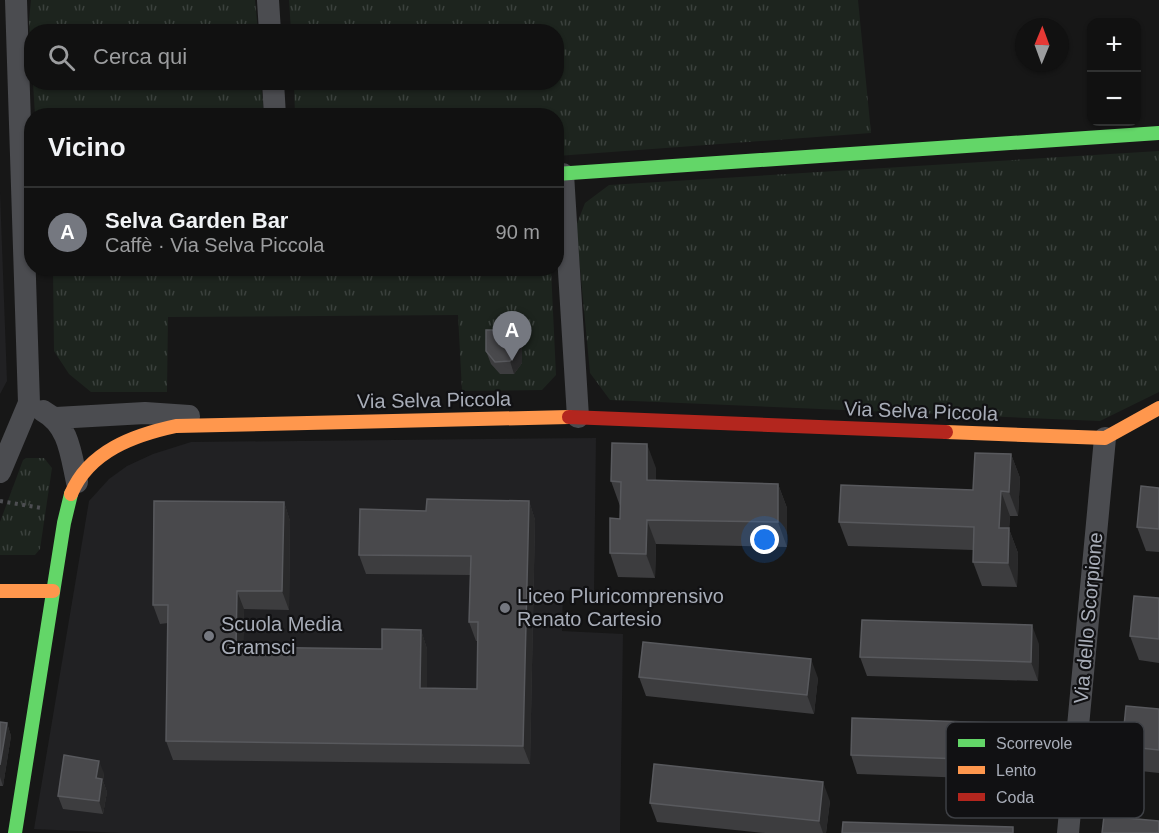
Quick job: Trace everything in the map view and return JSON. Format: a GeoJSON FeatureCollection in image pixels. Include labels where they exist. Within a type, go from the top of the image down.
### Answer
{"type":"FeatureCollection","features":[{"type":"Feature","properties":{"kind":"street"},"geometry":{"type":"LineString","coordinates":[[16,0],[24,153]]}},
{"type":"Feature","properties":{"kind":"street"},"geometry":{"type":"LineString","coordinates":[[268,0],[270,24]]}},
{"type":"Feature","properties":{"kind":"street"},"geometry":{"type":"LineString","coordinates":[[273,90],[275,108]]}},
{"type":"Feature","properties":{"kind":"street"},"geometry":{"type":"LineString","coordinates":[[564,174],[1159,133]]}},
{"type":"Feature","properties":{"kind":"street"},"geometry":{"type":"LineString","coordinates":[[564,228],[578,417]]}},
{"type":"Feature","properties":{"kind":"street"},"geometry":{"type":"LineString","coordinates":[[0,472],[29,403],[28,276]]}},
{"type":"Feature","properties":{"kind":"street"},"geometry":{"type":"LineString","coordinates":[[29,403],[56,418],[145,413],[179,415],[234,423]]}},
{"type":"Feature","properties":{"kind":"street"},"geometry":{"type":"LineString","coordinates":[[1105,438],[1159,408]]}},
{"type":"Feature","properties":{"kind":"street","name":"Via Selva Piccola"},"geometry":{"type":"LineString","coordinates":[[15,833],[52,591],[67,513],[77,482],[106,453],[133,438],[160,428],[192,424],[578,417],[1105,438]]}},
{"type":"Feature","properties":{"kind":"street"},"geometry":{"type":"LineString","coordinates":[[56,418],[67,439],[77,482]]}},
{"type":"Feature","properties":{"kind":"street","name":"Via dello Scorpione"},"geometry":{"type":"LineString","coordinates":[[1078,722],[1105,438]]}},
{"type":"Feature","properties":{"kind":"street"},"geometry":{"type":"LineString","coordinates":[[0,591],[52,591]]}},
{"type":"Feature","properties":{"kind":"street","name":"Via dello Scorpione"},"geometry":{"type":"LineString","coordinates":[[1068,833],[1069,818]]}},
{"type":"Feature","properties":{"kind":"path"},"geometry":{"type":"LineString","coordinates":[[0,501],[67,513]]}},
{"type":"Feature","properties":{"kind":"shaded area"},"geometry":{"type":"Polygon","coordinates":[[[0,192],[7,381],[0,394],[0,192]]]}},
{"type":"Feature","properties":{"kind":"shaded area"},"geometry":{"type":"Polygon","coordinates":[[[596,438],[594,593],[563,590],[562,631],[623,634],[620,833],[121,833],[34,829],[89,501],[109,479],[127,466],[153,454],[191,442],[596,438]]]}},
{"type":"Feature","properties":{"kind":"green space"},"geometry":{"type":"Polygon","coordinates":[[[31,0],[255,0],[257,24],[29,24],[31,0]]]}},
{"type":"Feature","properties":{"kind":"green space"},"geometry":{"type":"Polygon","coordinates":[[[289,0],[858,0],[871,133],[564,155],[564,108],[295,108],[294,90],[564,90],[564,24],[291,24],[289,0]]]}},
{"type":"Feature","properties":{"kind":"green space"},"geometry":{"type":"Polygon","coordinates":[[[33,90],[262,90],[263,108],[35,108],[33,90]]]}},
{"type":"Feature","properties":{"kind":"green space"},"geometry":{"type":"Polygon","coordinates":[[[1159,151],[1159,392],[1100,421],[610,400],[590,373],[576,226],[585,203],[609,185],[1159,151]]]}},
{"type":"Feature","properties":{"kind":"green space"},"geometry":{"type":"Polygon","coordinates":[[[53,276],[551,276],[556,375],[542,390],[462,391],[458,315],[168,317],[167,392],[91,392],[69,374],[54,351],[53,276]]]}},
{"type":"Feature","properties":{"kind":"green space"},"geometry":{"type":"Polygon","coordinates":[[[44,458],[52,468],[40,549],[35,555],[0,555],[0,522],[23,460],[44,458]]]}},
{"type":"Feature","properties":{"kind":"building"},"geometry":{"type":"Polygon","coordinates":[[[486,330],[517,330],[517,350],[510,361],[495,362],[486,351],[486,330]]]}},
{"type":"Feature","properties":{"kind":"building"},"geometry":{"type":"Polygon","coordinates":[[[612,443],[647,444],[647,480],[778,484],[778,522],[647,520],[646,554],[610,553],[610,518],[620,519],[621,482],[611,481],[612,443]]]}},
{"type":"Feature","properties":{"kind":"building"},"geometry":{"type":"Polygon","coordinates":[[[975,453],[1011,454],[1009,492],[1001,491],[999,528],[1009,528],[1008,563],[973,562],[974,527],[839,522],[841,485],[973,490],[975,453]]]}},
{"type":"Feature","properties":{"kind":"building"},"geometry":{"type":"Polygon","coordinates":[[[1141,486],[1159,488],[1159,529],[1137,527],[1141,486]]]}},
{"type":"Feature","properties":{"kind":"building","name":"Scuola Media Gramsci"},"geometry":{"type":"Polygon","coordinates":[[[427,499],[529,501],[523,746],[166,741],[168,605],[153,605],[154,501],[284,502],[282,591],[237,591],[236,647],[382,649],[382,629],[421,630],[420,688],[477,689],[478,622],[469,622],[471,556],[359,555],[360,509],[426,511],[427,499]]]}},
{"type":"Feature","properties":{"kind":"building"},"geometry":{"type":"Polygon","coordinates":[[[1134,596],[1159,598],[1159,639],[1130,636],[1134,596]]]}},
{"type":"Feature","properties":{"kind":"building"},"geometry":{"type":"Polygon","coordinates":[[[862,620],[1032,625],[1031,662],[860,657],[862,620]]]}},
{"type":"Feature","properties":{"kind":"building"},"geometry":{"type":"Polygon","coordinates":[[[643,642],[811,659],[807,695],[639,677],[643,642]]]}},
{"type":"Feature","properties":{"kind":"building"},"geometry":{"type":"Polygon","coordinates":[[[1126,706],[1159,709],[1159,750],[1144,748],[1144,722],[1124,722],[1126,706]]]}},
{"type":"Feature","properties":{"kind":"building"},"geometry":{"type":"Polygon","coordinates":[[[852,718],[966,722],[946,722],[946,758],[851,755],[852,718]]]}},
{"type":"Feature","properties":{"kind":"building"},"geometry":{"type":"Polygon","coordinates":[[[0,722],[7,723],[0,765],[0,722]]]}},
{"type":"Feature","properties":{"kind":"building"},"geometry":{"type":"Polygon","coordinates":[[[64,755],[99,761],[96,778],[102,779],[99,801],[58,796],[64,755]]]}},
{"type":"Feature","properties":{"kind":"building"},"geometry":{"type":"Polygon","coordinates":[[[654,764],[823,782],[819,821],[650,803],[654,764]]]}},
{"type":"Feature","properties":{"kind":"building"},"geometry":{"type":"Polygon","coordinates":[[[1104,818],[1159,821],[1159,833],[1102,833],[1104,818]]]}},
{"type":"Feature","properties":{"kind":"building"},"geometry":{"type":"Polygon","coordinates":[[[843,822],[1013,827],[1013,833],[842,833],[843,822]]]}},
{"type":"Feature","properties":{"kind":"traffic: fast"},"geometry":{"type":"LineString","coordinates":[[564,173],[1159,133]]}},
{"type":"Feature","properties":{"kind":"traffic: fast"},"geometry":{"type":"LineString","coordinates":[[15,833],[64,523],[71,494]]}},
{"type":"Feature","properties":{"kind":"traffic: slow"},"geometry":{"type":"LineString","coordinates":[[946,432],[1105,438],[1159,408]]}},
{"type":"Feature","properties":{"kind":"traffic: slow"},"geometry":{"type":"LineString","coordinates":[[71,494],[89,466],[101,456],[129,440],[176,426],[569,417]]}},
{"type":"Feature","properties":{"kind":"traffic: slow"},"geometry":{"type":"LineString","coordinates":[[0,591],[53,591]]}},
{"type":"Feature","properties":{"kind":"traffic: jam"},"geometry":{"type":"LineString","coordinates":[[569,417],[946,432]]}},
{"type":"Feature","properties":{"kind":"place","name":"Selva Garden Bar"},"geometry":{"type":"Point","coordinates":[512,361]}},
{"type":"Feature","properties":{"kind":"place","name":"Liceo Pluricomprensivo Renato Cartesio"},"geometry":{"type":"Point","coordinates":[505,608]}},
{"type":"Feature","properties":{"kind":"place","name":"Scuola Media Gramsci"},"geometry":{"type":"Point","coordinates":[209,636]}}]}
